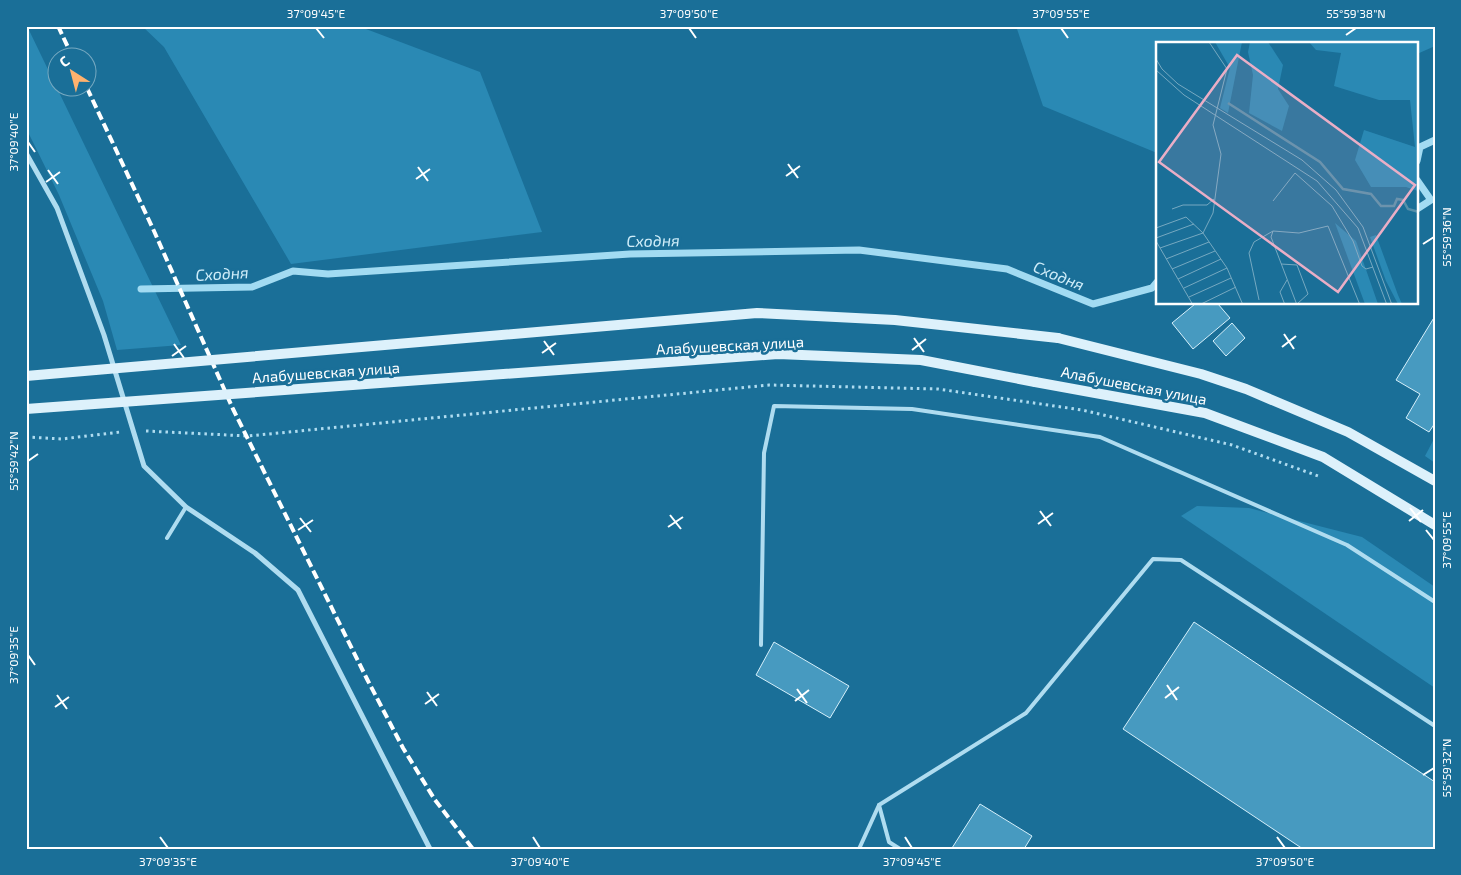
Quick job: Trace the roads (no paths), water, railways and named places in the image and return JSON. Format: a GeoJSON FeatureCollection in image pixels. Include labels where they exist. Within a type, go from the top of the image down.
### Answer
{"type":"FeatureCollection","features":[{"type":"Feature","properties":{"kind":"street"},"geometry":{"type":"LineString","coordinates":[[26,153],[56,208],[104,335],[144,466],[186,507],[255,553],[298,590],[430,849]]}},
{"type":"Feature","properties":{"kind":"street","name":"Алабушевская улица"},"geometry":{"type":"LineString","coordinates":[[26,376],[758,313],[895,320],[1058,338],[1200,374],[1246,389],[1348,432],[1435,481]]}},
{"type":"Feature","properties":{"kind":"street","name":"Алабушевская улица"},"geometry":{"type":"LineString","coordinates":[[26,409],[778,354],[921,360],[1205,413],[1323,457],[1435,525]]}},
{"type":"Feature","properties":{"kind":"lane"},"geometry":{"type":"LineString","coordinates":[[761,645],[764,453],[774,406],[912,409],[1100,437],[1347,545],[1435,602]]}},
{"type":"Feature","properties":{"kind":"lane"},"geometry":{"type":"LineString","coordinates":[[167,538],[186,507]]}},
{"type":"Feature","properties":{"kind":"lane"},"geometry":{"type":"LineString","coordinates":[[859,849],[879,804],[1026,713],[1153,559],[1181,560],[1435,726]]}},
{"type":"Feature","properties":{"kind":"lane"},"geometry":{"type":"LineString","coordinates":[[879,804],[889,842],[900,849]]}},
{"type":"Feature","properties":{"kind":"waterway","name":"Сходня"},"geometry":{"type":"LineString","coordinates":[[1418,156],[1420,147],[1435,140]]}},
{"type":"Feature","properties":{"kind":"waterway","name":"Сходня"},"geometry":{"type":"LineString","coordinates":[[1418,181],[1431,200],[1418,208]]}},
{"type":"Feature","properties":{"kind":"waterway","name":"Сходня"},"geometry":{"type":"LineString","coordinates":[[141,289],[252,287],[293,271],[328,274],[630,254],[859,250],[1007,269],[1093,304],[1152,288],[1156,283]]}},
{"type":"Feature","properties":{"kind":"railway"},"geometry":{"type":"LineString","coordinates":[[58,26],[68,48]]}},
{"type":"Feature","properties":{"kind":"railway"},"geometry":{"type":"LineString","coordinates":[[92,98],[154,231],[233,409],[367,679],[403,748],[435,800],[473,849]]}}]}
